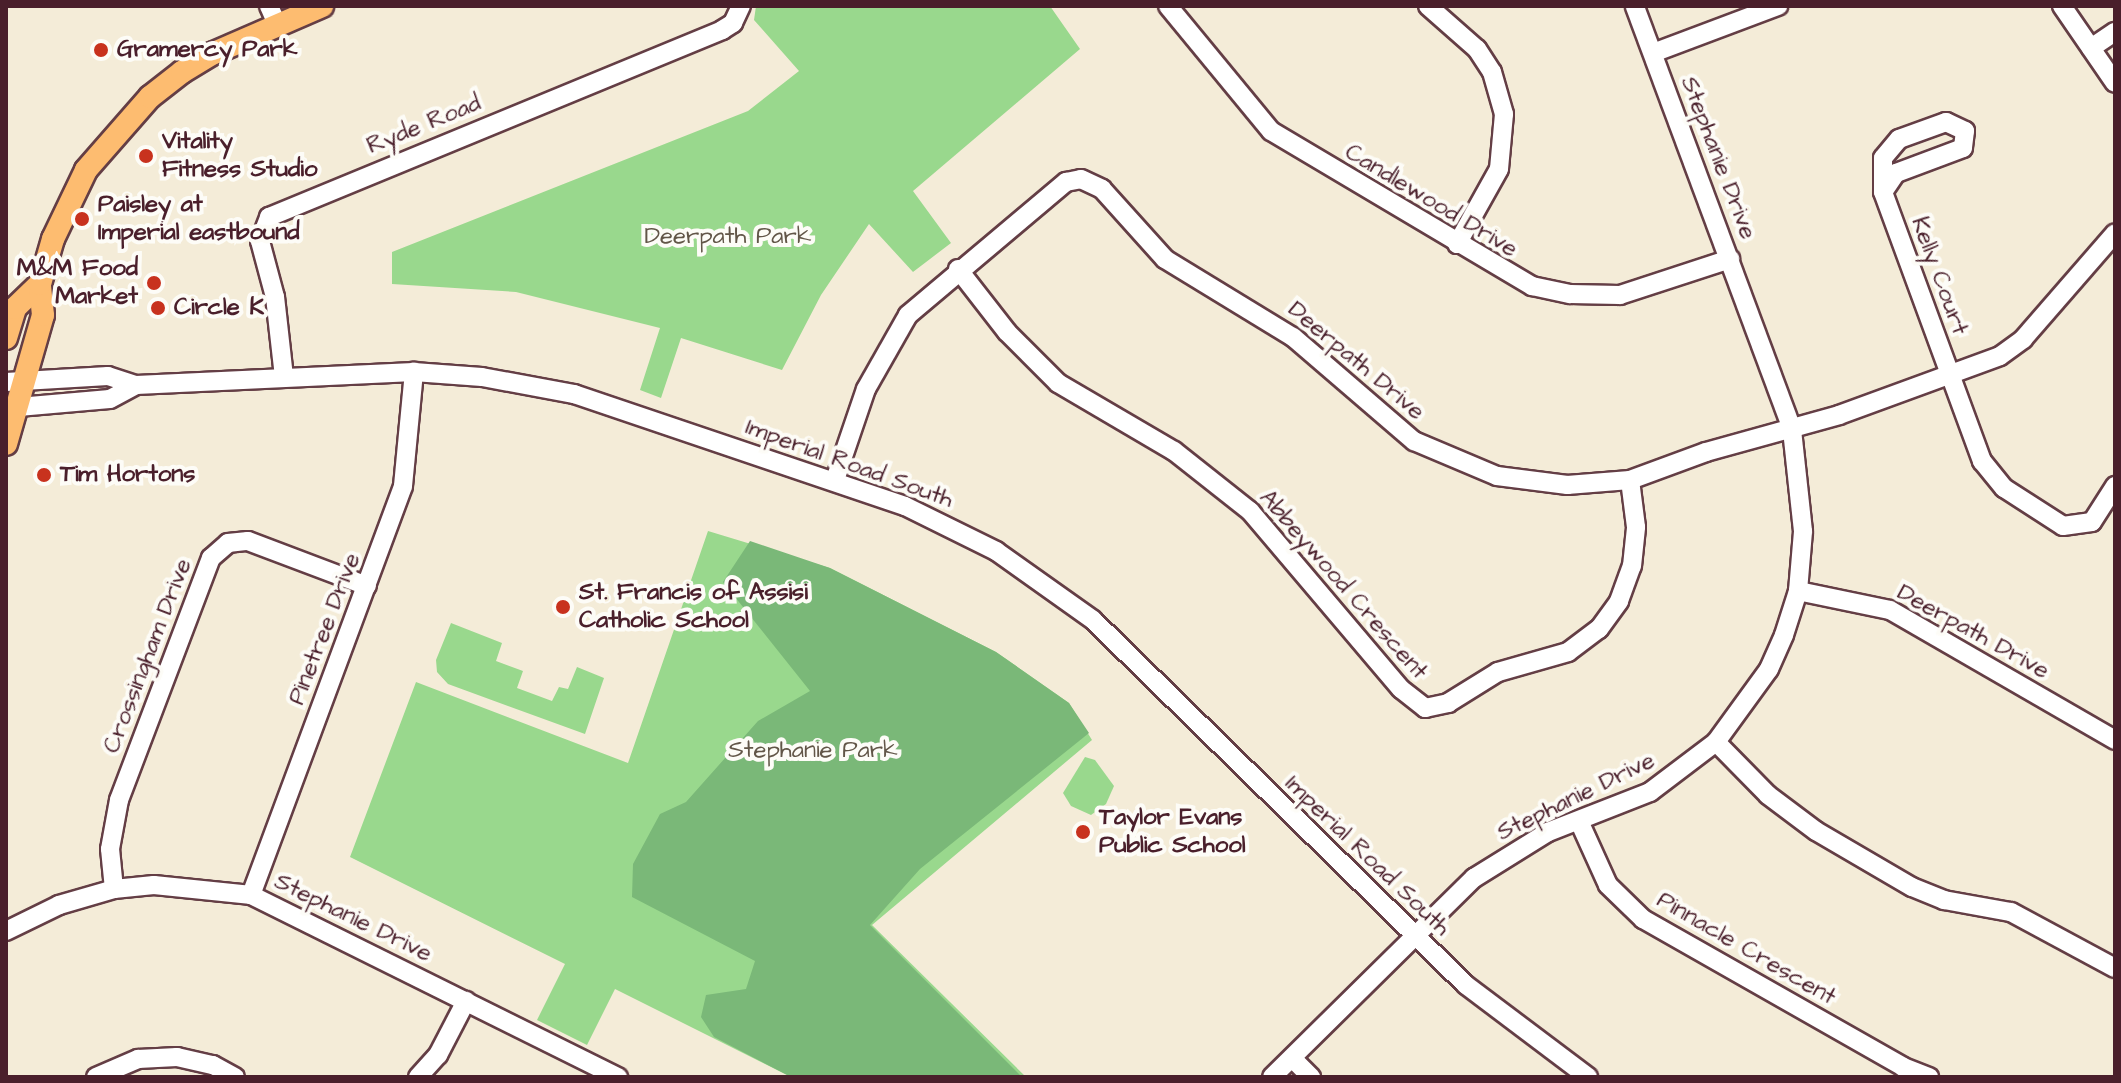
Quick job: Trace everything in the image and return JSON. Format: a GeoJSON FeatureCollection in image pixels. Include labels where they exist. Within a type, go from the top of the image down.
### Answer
{"type":"FeatureCollection","features":[{"type":"Feature","properties":{"kind":"main road"},"geometry":{"type":"LineString","coordinates":[[6,444],[15,382],[43,315],[40,284],[67,206],[86,170],[115,133],[182,72],[273,15],[322,6]]}},
{"type":"Feature","properties":{"kind":"main road"},"geometry":{"type":"LineString","coordinates":[[6,338],[15,308],[40,284]]}},
{"type":"Feature","properties":{"kind":"street","name":"Ryde Road"},"geometry":{"type":"LineString","coordinates":[[284,377],[275,297],[260,241],[269,217],[722,30],[733,23],[741,6]]}},
{"type":"Feature","properties":{"kind":"street","name":"Candlewood Drive"},"geometry":{"type":"LineString","coordinates":[[1168,6],[1271,131],[1532,286],[1594,296],[1647,289],[1730,259]]}},
{"type":"Feature","properties":{"kind":"street"},"geometry":{"type":"LineString","coordinates":[[1428,6],[1477,49],[1492,72],[1504,114],[1499,169],[1457,244]]}},
{"type":"Feature","properties":{"kind":"street","name":"Stephanie Drive"},"geometry":{"type":"LineString","coordinates":[[1272,1077],[1412,935],[1487,869],[1548,832],[1650,792],[1716,742],[1769,669],[1798,591],[1802,494],[1792,429],[1635,6]]}},
{"type":"Feature","properties":{"kind":"street"},"geometry":{"type":"LineString","coordinates":[[1653,53],[1778,6]]}},
{"type":"Feature","properties":{"kind":"street"},"geometry":{"type":"LineString","coordinates":[[2062,6],[2115,83]]}},
{"type":"Feature","properties":{"kind":"street"},"geometry":{"type":"LineString","coordinates":[[2091,48],[2115,32]]}},
{"type":"Feature","properties":{"kind":"street","name":"Kelly Court"},"geometry":{"type":"LineString","coordinates":[[1883,192],[1896,173],[1963,148],[1965,131],[1946,122],[1899,139],[1883,158],[1883,192],[1982,461],[2004,488],[2032,511],[2063,526],[2080,528],[2092,522],[2115,486]]}},
{"type":"Feature","properties":{"kind":"street","name":"Deerpath Drive"},"geometry":{"type":"LineString","coordinates":[[835,480],[866,389],[908,315],[958,269],[1066,182],[1092,182],[1165,259],[1293,337],[1386,420],[1445,457],[1529,482],[1630,480],[1792,429],[2000,356],[2023,339],[2115,233]]}},
{"type":"Feature","properties":{"kind":"street","name":"Abbeywood Crescent"},"geometry":{"type":"LineString","coordinates":[[958,269],[1007,332],[1058,383],[1174,451],[1250,511],[1401,689],[1425,708],[1448,703],[1498,672],[1568,652],[1599,629],[1619,601],[1632,566],[1636,527],[1630,480]]}},
{"type":"Feature","properties":{"kind":"street","name":"Imperial Road South"},"geometry":{"type":"LineString","coordinates":[[15,382],[108,376],[136,385],[414,372],[482,377],[574,394],[835,480],[954,528],[996,551],[1093,620],[1412,935],[1496,1010],[1588,1077]]}},
{"type":"Feature","properties":{"kind":"street","name":"Pinetree Drive"},"geometry":{"type":"LineString","coordinates":[[251,895],[403,486],[414,372]]}},
{"type":"Feature","properties":{"kind":"street","name":"Imperial Road South"},"geometry":{"type":"LineString","coordinates":[[12,407],[110,399],[136,385]]}},
{"type":"Feature","properties":{"kind":"street","name":"Crossingham Drive"},"geometry":{"type":"LineString","coordinates":[[114,889],[110,849],[119,800],[211,558],[228,543],[248,541],[367,586]]}},
{"type":"Feature","properties":{"kind":"street","name":"Deerpath Drive"},"geometry":{"type":"LineString","coordinates":[[1798,591],[1890,610],[2115,740]]}},
{"type":"Feature","properties":{"kind":"street"},"geometry":{"type":"LineString","coordinates":[[1716,742],[1768,795],[1816,831],[1912,887],[1944,900],[2011,912],[2115,968]]}},
{"type":"Feature","properties":{"kind":"street","name":"Pinnacle Crescent"},"geometry":{"type":"LineString","coordinates":[[1579,821],[1608,885],[1643,919],[1903,1067],[1929,1077]]}},
{"type":"Feature","properties":{"kind":"street","name":"Stephanie Drive"},"geometry":{"type":"LineString","coordinates":[[6,931],[59,905],[114,889],[154,885],[251,895],[611,1076]]}},
{"type":"Feature","properties":{"kind":"street"},"geometry":{"type":"LineString","coordinates":[[418,1077],[438,1055],[466,1001]]}},
{"type":"Feature","properties":{"kind":"street"},"geometry":{"type":"LineString","coordinates":[[96,1077],[138,1059],[177,1057],[213,1065],[235,1077]]}},
{"type":"Feature","properties":{"kind":"street"},"geometry":{"type":"LineString","coordinates":[[1292,1058],[1311,1077]]}},
{"type":"Feature","properties":{"kind":"green space","name":"Deerpath Park"},"geometry":{"type":"Polygon","coordinates":[[[756,6],[1050,6],[1080,49],[913,191],[951,243],[913,272],[869,224],[821,295],[782,370],[681,338],[661,398],[640,390],[660,328],[516,292],[392,284],[392,252],[748,111],[799,71],[754,20],[756,6]]]}},
{"type":"Feature","properties":{"kind":"green space","name":"Stephanie Park"},"geometry":{"type":"Polygon","coordinates":[[[708,531],[830,568],[996,652],[1069,703],[1092,740],[872,925],[1026,1077],[791,1077],[615,989],[587,1045],[537,1020],[565,964],[350,857],[416,682],[628,763],[708,531]]]}},
{"type":"Feature","properties":{"kind":"green space"},"geometry":{"type":"Polygon","coordinates":[[[750,541],[830,568],[996,652],[1069,703],[1089,733],[920,869],[870,925],[1022,1077],[791,1077],[714,1037],[701,1017],[706,995],[746,989],[755,961],[632,897],[633,864],[660,814],[686,802],[758,721],[810,691],[723,582],[750,541]]]}},
{"type":"Feature","properties":{"kind":"green space"},"geometry":{"type":"Polygon","coordinates":[[[451,623],[502,643],[496,661],[523,671],[517,688],[552,701],[559,687],[568,689],[577,667],[604,678],[585,734],[448,684],[437,672],[436,660],[451,623]]]}},
{"type":"Feature","properties":{"kind":"green space"},"geometry":{"type":"Polygon","coordinates":[[[1085,757],[1095,760],[1114,786],[1106,804],[1091,815],[1071,806],[1063,793],[1085,757]]]}},
{"type":"Feature","properties":{"kind":"place","name":"Gramercy Park"},"geometry":{"type":"Point","coordinates":[101,50]}},
{"type":"Feature","properties":{"kind":"place","name":"Vitality Fitness Studio"},"geometry":{"type":"Point","coordinates":[146,156]}},
{"type":"Feature","properties":{"kind":"place","name":"Paisley at Imperial eastbound"},"geometry":{"type":"Point","coordinates":[82,219]}},
{"type":"Feature","properties":{"kind":"place","name":"M&M Food Market"},"geometry":{"type":"Point","coordinates":[154,283]}},
{"type":"Feature","properties":{"kind":"place","name":"Circle K"},"geometry":{"type":"Point","coordinates":[158,308]}},
{"type":"Feature","properties":{"kind":"place","name":"Tim Hortons"},"geometry":{"type":"Point","coordinates":[44,475]}},
{"type":"Feature","properties":{"kind":"place","name":"St. Francis of Assisi Catholic School"},"geometry":{"type":"Point","coordinates":[563,607]}},
{"type":"Feature","properties":{"kind":"place","name":"Taylor Evans Public School"},"geometry":{"type":"Point","coordinates":[1083,832]}}]}
